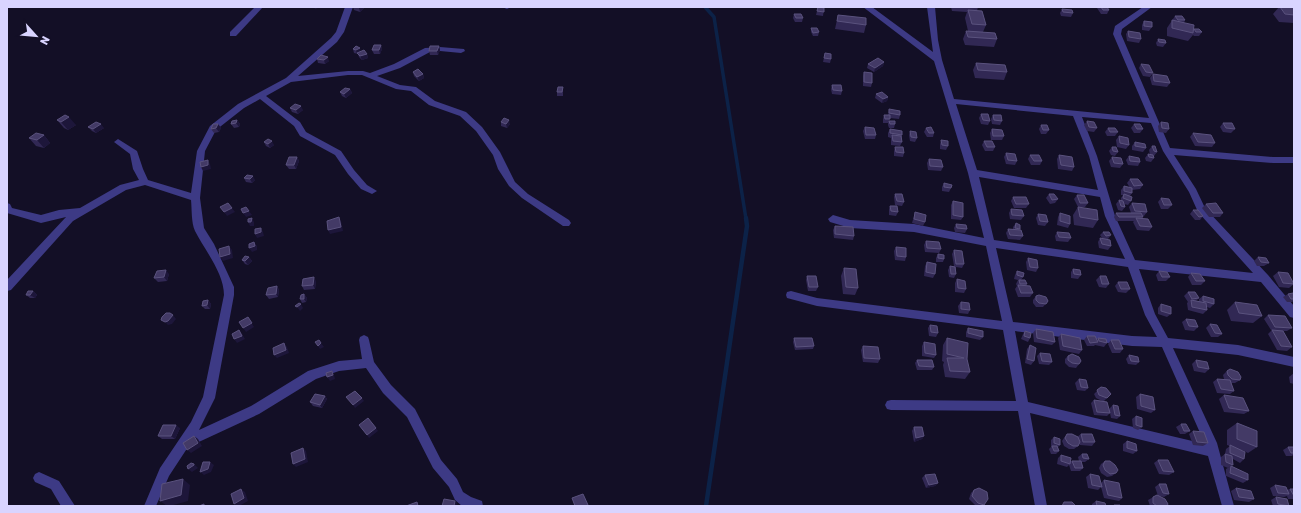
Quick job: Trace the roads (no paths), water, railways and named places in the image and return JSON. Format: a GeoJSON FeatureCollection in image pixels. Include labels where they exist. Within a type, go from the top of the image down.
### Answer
{"type":"FeatureCollection","features":[{"type":"Feature","properties":{"kind":"street"},"geometry":{"type":"LineString","coordinates":[[233,34],[259,7]]}},
{"type":"Feature","properties":{"kind":"street"},"geometry":{"type":"LineString","coordinates":[[150,506],[164,472],[182,443],[195,426],[209,398],[229,295],[229,287],[209,244],[199,229],[195,198],[201,151],[213,128],[242,106],[288,80],[334,40],[340,32],[349,7]]}},
{"type":"Feature","properties":{"kind":"street"},"geometry":{"type":"LineString","coordinates":[[867,7],[938,60]]}},
{"type":"Feature","properties":{"kind":"street"},"geometry":{"type":"LineString","coordinates":[[932,7],[934,40],[938,60],[973,173],[1008,325],[1041,506]]}},
{"type":"Feature","properties":{"kind":"street"},"geometry":{"type":"LineString","coordinates":[[1148,7],[1118,28],[1117,34],[1167,151],[1193,191],[1201,210],[1264,278],[1294,314]]}},
{"type":"Feature","properties":{"kind":"street"},"geometry":{"type":"LineString","coordinates":[[372,75],[397,66],[428,50],[440,49],[461,51]]}},
{"type":"Feature","properties":{"kind":"street"},"geometry":{"type":"LineString","coordinates":[[288,80],[358,72],[372,75],[399,87],[413,89],[432,103],[463,114],[479,129],[497,154],[503,169],[512,184],[525,196],[566,223]]}},
{"type":"Feature","properties":{"kind":"street"},"geometry":{"type":"LineString","coordinates":[[261,96],[297,124],[303,134],[338,153],[351,172],[364,187],[372,191]]}},
{"type":"Feature","properties":{"kind":"street"},"geometry":{"type":"LineString","coordinates":[[951,101],[1154,121]]}},
{"type":"Feature","properties":{"kind":"street"},"geometry":{"type":"LineString","coordinates":[[1077,114],[1105,194],[1110,216],[1132,264],[1150,315],[1208,436],[1214,452],[1228,506]]}},
{"type":"Feature","properties":{"kind":"street"},"geometry":{"type":"LineString","coordinates":[[118,142],[134,153],[138,169],[145,182]]}},
{"type":"Feature","properties":{"kind":"street"},"geometry":{"type":"LineString","coordinates":[[1167,151],[1273,160],[1294,160]]}},
{"type":"Feature","properties":{"kind":"street"},"geometry":{"type":"LineString","coordinates":[[973,173],[1105,194]]}},
{"type":"Feature","properties":{"kind":"street"},"geometry":{"type":"LineString","coordinates":[[7,287],[70,218],[123,187],[145,182],[195,198]]}},
{"type":"Feature","properties":{"kind":"street"},"geometry":{"type":"LineString","coordinates":[[7,206],[8,210],[41,219],[59,214],[81,211]]}},
{"type":"Feature","properties":{"kind":"street"},"geometry":{"type":"LineString","coordinates":[[833,219],[850,224],[914,228],[990,243],[1132,264],[1264,278]]}},
{"type":"Feature","properties":{"kind":"street"},"geometry":{"type":"LineString","coordinates":[[791,295],[817,302],[838,305],[1118,339],[1164,342],[1238,350],[1294,362]]}},
{"type":"Feature","properties":{"kind":"street"},"geometry":{"type":"LineString","coordinates":[[364,340],[369,363],[387,389],[411,413],[437,464],[453,483],[459,496],[467,502],[477,506]]}},
{"type":"Feature","properties":{"kind":"street"},"geometry":{"type":"LineString","coordinates":[[182,443],[254,410],[312,375],[339,366],[369,363]]}},
{"type":"Feature","properties":{"kind":"street"},"geometry":{"type":"LineString","coordinates":[[891,405],[1023,406],[1186,444],[1214,452]]}},
{"type":"Feature","properties":{"kind":"street"},"geometry":{"type":"LineString","coordinates":[[39,478],[55,485],[64,497],[68,506]]}},
{"type":"Feature","properties":{"kind":"waterway"},"geometry":{"type":"LineString","coordinates":[[705,7],[714,17],[746,219]]}},
{"type":"Feature","properties":{"kind":"waterway"},"geometry":{"type":"LineString","coordinates":[[706,506],[747,226],[746,218]]}}]}
